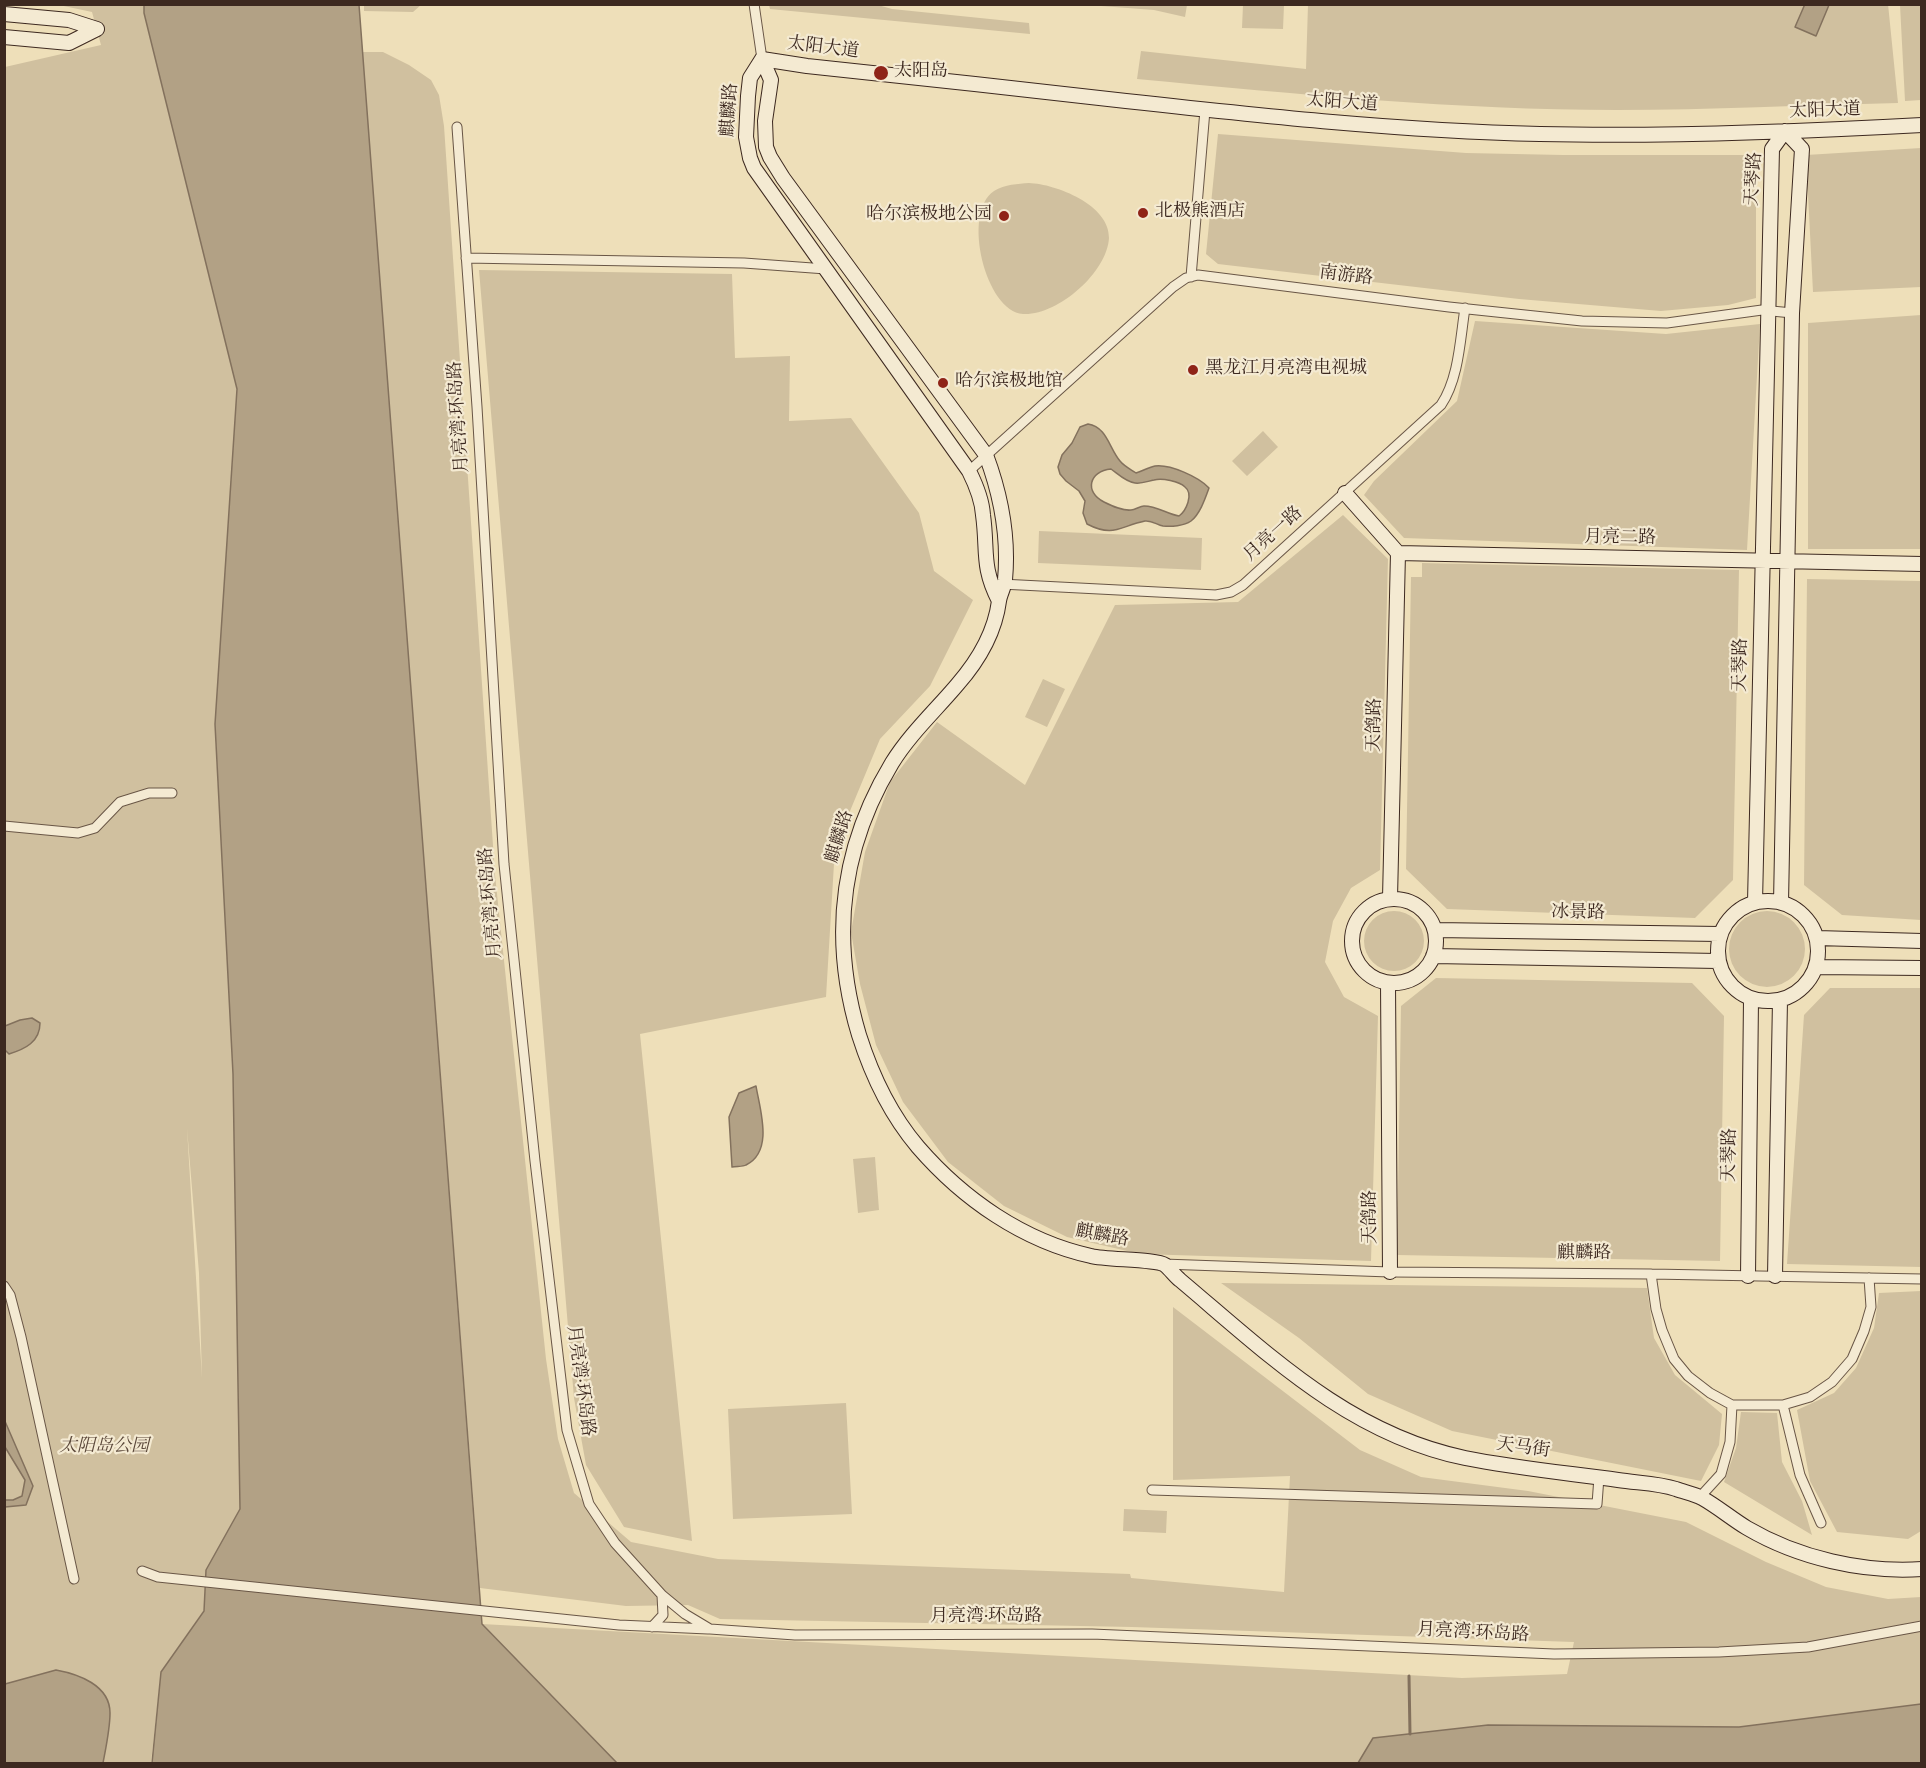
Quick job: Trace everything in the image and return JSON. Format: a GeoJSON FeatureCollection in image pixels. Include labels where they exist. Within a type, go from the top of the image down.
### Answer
{"type":"FeatureCollection","features":[{"type":"Feature","properties":{"kind":"street"},"geometry":{"type":"LineString","coordinates":[[754,4],[762,59]]}},
{"type":"Feature","properties":{"kind":"street"},"geometry":{"type":"LineString","coordinates":[[4,14],[69,20],[97,29],[69,43],[4,37]]}},
{"type":"Feature","properties":{"kind":"street","name":"太阳大道"},"geometry":{"type":"LineString","coordinates":[[762,59],[1205,110],[1345,123],[1539,134],[1812,131],[1922,125]]}},
{"type":"Feature","properties":{"kind":"street","name":"麒麟路"},"geometry":{"type":"LineString","coordinates":[[762,59],[750,78],[746,137],[754,168],[969,471],[984,516],[985,559],[990,583],[999,601]]}},
{"type":"Feature","properties":{"kind":"street","name":"麒麟路"},"geometry":{"type":"LineString","coordinates":[[762,59],[771,80],[765,121],[766,147],[775,167],[986,455],[996,481],[1004,525],[1007,560],[1005,585],[992,629],[974,664],[893,761],[867,811],[858,835],[845,894],[842,932],[846,983],[868,1063],[891,1109],[906,1132],[933,1164],[975,1202],[1014,1226],[1052,1244],[1093,1257],[1163,1264],[1390,1272],[1922,1279]]}},
{"type":"Feature","properties":{"kind":"street"},"geometry":{"type":"LineString","coordinates":[[969,471],[1173,287],[1191,277],[1205,110]]}},
{"type":"Feature","properties":{"kind":"street","name":"月亮湾·环岛路"},"geometry":{"type":"LineString","coordinates":[[457,127],[477,407],[504,864],[567,1430],[589,1503],[615,1543],[662,1595],[685,1614],[710,1629],[795,1635],[1092,1634],[1554,1654],[1719,1652],[1808,1647],[1922,1626]]}},
{"type":"Feature","properties":{"kind":"street"},"geometry":{"type":"LineString","coordinates":[[1781,903],[1792,313],[1802,149],[1785,131]]}},
{"type":"Feature","properties":{"kind":"street","name":"天琴路"},"geometry":{"type":"LineString","coordinates":[[1755,902],[1772,149],[1785,131]]}},
{"type":"Feature","properties":{"kind":"street"},"geometry":{"type":"LineString","coordinates":[[466,258],[744,264],[826,269]]}},
{"type":"Feature","properties":{"kind":"street","name":"南游路"},"geometry":{"type":"LineString","coordinates":[[1191,277],[1198,275],[1582,321],[1668,323],[1769,311],[1792,313]]}},
{"type":"Feature","properties":{"kind":"street","name":"月亮一路"},"geometry":{"type":"LineString","coordinates":[[990,583],[1216,595],[1232,592],[1243,585],[1433,413],[1449,394],[1465,308]]}},
{"type":"Feature","properties":{"kind":"street"},"geometry":{"type":"LineString","coordinates":[[1345,493],[1398,553]]}},
{"type":"Feature","properties":{"kind":"street","name":"月亮二路"},"geometry":{"type":"LineString","coordinates":[[1398,553],[1922,564]]}},
{"type":"Feature","properties":{"kind":"street","name":"天鸽路"},"geometry":{"type":"LineString","coordinates":[[1390,898],[1398,553]]}},
{"type":"Feature","properties":{"kind":"street"},"geometry":{"type":"LineString","coordinates":[[4,826],[78,833],[95,828],[120,802],[149,793],[172,793]]}},
{"type":"Feature","properties":{"kind":"street"},"geometry":{"type":"LineString","coordinates":[[1390,898],[1413,903],[1423,909],[1435,930],[1436,943],[1433,956],[1426,968],[1415,977],[1402,982],[1388,983],[1375,979],[1364,971],[1356,960],[1352,933],[1356,920],[1365,909],[1376,902],[1390,898]]}},
{"type":"Feature","properties":{"kind":"street"},"geometry":{"type":"LineString","coordinates":[[1755,902],[1781,903],[1797,910],[1809,923],[1817,938],[1816,967],[1808,982],[1796,993],[1780,1000],[1765,1002],[1751,999],[1736,990],[1724,977],[1718,961],[1717,948],[1720,934],[1728,920],[1740,909],[1755,902]]}},
{"type":"Feature","properties":{"kind":"street","name":"冰景路"},"geometry":{"type":"LineString","coordinates":[[1435,930],[1720,934]]}},
{"type":"Feature","properties":{"kind":"street"},"geometry":{"type":"LineString","coordinates":[[1817,938],[1922,941]]}},
{"type":"Feature","properties":{"kind":"street"},"geometry":{"type":"LineString","coordinates":[[1433,956],[1718,961]]}},
{"type":"Feature","properties":{"kind":"street"},"geometry":{"type":"LineString","coordinates":[[1816,967],[1922,968]]}},
{"type":"Feature","properties":{"kind":"street","name":"天鸽路"},"geometry":{"type":"LineString","coordinates":[[1388,983],[1390,1272]]}},
{"type":"Feature","properties":{"kind":"street","name":"天琴路"},"geometry":{"type":"LineString","coordinates":[[1748,1276],[1751,999]]}},
{"type":"Feature","properties":{"kind":"street"},"geometry":{"type":"LineString","coordinates":[[1775,1276],[1780,1000]]}},
{"type":"Feature","properties":{"kind":"street","name":"天马街"},"geometry":{"type":"LineString","coordinates":[[1163,1264],[1315,1391],[1377,1429],[1414,1445],[1464,1458],[1672,1488],[1700,1497],[1748,1529],[1786,1547],[1828,1561],[1872,1568],[1922,1569]]}},
{"type":"Feature","properties":{"kind":"street"},"geometry":{"type":"LineString","coordinates":[[1651,1274],[1656,1309],[1674,1359],[1688,1376],[1732,1405],[1783,1405],[1810,1397],[1832,1382],[1852,1359],[1864,1331],[1871,1307],[1869,1278]]}},
{"type":"Feature","properties":{"kind":"street"},"geometry":{"type":"LineString","coordinates":[[4,1286],[10,1295],[21,1337],[74,1579]]}},
{"type":"Feature","properties":{"kind":"street"},"geometry":{"type":"LineString","coordinates":[[1700,1497],[1721,1474],[1730,1442],[1732,1405]]}},
{"type":"Feature","properties":{"kind":"street"},"geometry":{"type":"LineString","coordinates":[[1783,1405],[1800,1475],[1821,1523]]}},
{"type":"Feature","properties":{"kind":"street"},"geometry":{"type":"LineString","coordinates":[[1152,1490],[1597,1504],[1599,1477]]}},
{"type":"Feature","properties":{"kind":"street"},"geometry":{"type":"LineString","coordinates":[[142,1571],[158,1578],[619,1625],[710,1629]]}},
{"type":"Feature","properties":{"kind":"street"},"geometry":{"type":"LineString","coordinates":[[652,1627],[663,1615],[662,1595]]}},
{"type":"Feature","properties":{"kind":"green space"},"geometry":{"type":"Polygon","coordinates":[[[364,4],[421,5],[413,12],[364,11],[364,4]]]}},
{"type":"Feature","properties":{"kind":"green space"},"geometry":{"type":"Polygon","coordinates":[[[1102,4],[1187,5],[1185,17],[1154,10],[1101,6],[1102,4]]]}},
{"type":"Feature","properties":{"kind":"green space"},"geometry":{"type":"Polygon","coordinates":[[[1888,4],[1898,103],[1687,109],[1557,109],[1377,100],[1137,79],[1141,51],[1306,69],[1308,5],[1888,4]]]}},
{"type":"Feature","properties":{"kind":"green space","name":"太阳岛公园"},"geometry":{"type":"Polygon","coordinates":[[[59,5],[144,5],[144,13],[237,389],[215,728],[233,1074],[240,1509],[206,1570],[204,1610],[161,1672],[151,1763],[103,1763],[110,1710],[105,1697],[56,1670],[5,1684],[5,67],[101,45],[92,12],[59,5]],[[187,1128],[202,1378],[199,1273],[187,1128]]]}},
{"type":"Feature","properties":{"kind":"green space"},"geometry":{"type":"Polygon","coordinates":[[[769,5],[878,5],[892,9],[1029,23],[1030,34],[770,9],[769,5]]]}},
{"type":"Feature","properties":{"kind":"green space"},"geometry":{"type":"Polygon","coordinates":[[[1243,5],[1284,5],[1283,29],[1242,28],[1243,5]]]}},
{"type":"Feature","properties":{"kind":"green space"},"geometry":{"type":"Polygon","coordinates":[[[1900,5],[1921,5],[1921,100],[1905,101],[1900,5]]]}},
{"type":"Feature","properties":{"kind":"green space"},"geometry":{"type":"Polygon","coordinates":[[[362,52],[383,52],[409,65],[431,80],[439,95],[444,126],[495,875],[546,1359],[558,1439],[574,1493],[631,1542],[718,1559],[1130,1574],[1131,1578],[1284,1592],[1290,1476],[1173,1480],[1173,1307],[1360,1450],[1421,1477],[1528,1491],[1686,1522],[1766,1562],[1826,1587],[1888,1599],[1921,1597],[1921,1704],[1739,1727],[1488,1725],[1373,1738],[1358,1764],[617,1763],[482,1624],[1462,1678],[1567,1674],[1574,1642],[1132,1627],[720,1619],[688,1605],[626,1606],[480,1588],[362,52]]]}},
{"type":"Feature","properties":{"kind":"green space"},"geometry":{"type":"Polygon","coordinates":[[[1218,134],[1466,153],[1756,155],[1756,298],[1728,305],[1661,311],[1519,299],[1218,264],[1206,254],[1218,134]]]}},
{"type":"Feature","properties":{"kind":"green space"},"geometry":{"type":"Polygon","coordinates":[[[1921,148],[1921,287],[1813,292],[1806,155],[1921,148]]]}},
{"type":"Feature","properties":{"kind":"green space"},"geometry":{"type":"Polygon","coordinates":[[[1029,183],[1053,187],[1080,198],[1101,216],[1107,226],[1109,238],[1100,265],[1078,290],[1050,308],[1036,313],[1023,314],[1010,309],[998,297],[989,280],[982,260],[979,219],[984,203],[994,191],[1007,186],[1029,183]]]}},
{"type":"Feature","properties":{"kind":"green space"},"geometry":{"type":"Polygon","coordinates":[[[479,270],[732,274],[735,358],[790,356],[789,421],[851,418],[919,513],[934,571],[973,600],[930,686],[880,739],[835,847],[826,997],[640,1034],[692,1541],[624,1527],[586,1465],[574,1398],[479,270]]]}},
{"type":"Feature","properties":{"kind":"green space"},"geometry":{"type":"Polygon","coordinates":[[[1921,315],[1921,549],[1808,549],[1808,323],[1921,315]]]}},
{"type":"Feature","properties":{"kind":"green space"},"geometry":{"type":"Polygon","coordinates":[[[1475,321],[1666,334],[1760,324],[1747,550],[1404,538],[1364,495],[1374,481],[1457,401],[1475,321]]]}},
{"type":"Feature","properties":{"kind":"green space"},"geometry":{"type":"Polygon","coordinates":[[[1263,431],[1278,447],[1247,476],[1232,461],[1263,431]]]}},
{"type":"Feature","properties":{"kind":"green space"},"geometry":{"type":"Polygon","coordinates":[[[1343,515],[1388,559],[1380,870],[1351,888],[1333,921],[1325,962],[1344,997],[1378,1016],[1371,1261],[1140,1254],[1067,1237],[1004,1206],[948,1162],[903,1102],[876,1045],[860,984],[851,932],[865,852],[890,782],[937,722],[1025,785],[1115,605],[1238,602],[1343,515]]]}},
{"type":"Feature","properties":{"kind":"green space"},"geometry":{"type":"Polygon","coordinates":[[[1039,531],[1202,538],[1201,570],[1038,563],[1039,531]]]}},
{"type":"Feature","properties":{"kind":"green space"},"geometry":{"type":"Polygon","coordinates":[[[1422,563],[1739,570],[1733,880],[1695,918],[1447,909],[1406,869],[1411,577],[1422,577],[1422,563]]]}},
{"type":"Feature","properties":{"kind":"green space"},"geometry":{"type":"Polygon","coordinates":[[[1807,579],[1921,581],[1921,920],[1842,915],[1804,885],[1807,579]]]}},
{"type":"Feature","properties":{"kind":"green space"},"geometry":{"type":"Polygon","coordinates":[[[1043,679],[1065,689],[1047,727],[1025,717],[1043,679]]]}},
{"type":"Feature","properties":{"kind":"green space"},"geometry":{"type":"Polygon","coordinates":[[[1388,911],[1400,911],[1416,919],[1422,929],[1424,941],[1422,953],[1416,963],[1400,971],[1388,971],[1372,963],[1364,947],[1364,935],[1372,919],[1388,911]]]}},
{"type":"Feature","properties":{"kind":"green space"},"geometry":{"type":"Polygon","coordinates":[[[1767,911],[1781,914],[1794,922],[1802,935],[1805,949],[1802,963],[1794,976],[1781,984],[1767,987],[1753,984],[1740,976],[1732,963],[1729,949],[1732,935],[1740,922],[1753,914],[1767,911]]]}},
{"type":"Feature","properties":{"kind":"green space"},"geometry":{"type":"Polygon","coordinates":[[[1436,978],[1692,983],[1724,1016],[1720,1261],[1397,1255],[1401,1006],[1436,978]]]}},
{"type":"Feature","properties":{"kind":"green space"},"geometry":{"type":"Polygon","coordinates":[[[1830,988],[1921,988],[1921,1267],[1787,1264],[1804,1015],[1830,988]]]}},
{"type":"Feature","properties":{"kind":"green space"},"geometry":{"type":"Polygon","coordinates":[[[875,1157],[879,1210],[858,1213],[853,1159],[875,1157]]]}},
{"type":"Feature","properties":{"kind":"green space"},"geometry":{"type":"Polygon","coordinates":[[[1221,1283],[1647,1288],[1654,1338],[1675,1375],[1722,1414],[1719,1445],[1701,1481],[1452,1431],[1368,1394],[1299,1338],[1221,1283]]]}},
{"type":"Feature","properties":{"kind":"green space"},"geometry":{"type":"Polygon","coordinates":[[[1921,1291],[1921,1531],[1908,1539],[1837,1532],[1810,1481],[1797,1410],[1834,1393],[1856,1368],[1874,1328],[1879,1293],[1921,1291]]]}},
{"type":"Feature","properties":{"kind":"green space"},"geometry":{"type":"Polygon","coordinates":[[[846,1403],[852,1514],[733,1519],[728,1409],[846,1403]]]}},
{"type":"Feature","properties":{"kind":"green space"},"geometry":{"type":"Polygon","coordinates":[[[1741,1412],[1777,1413],[1782,1462],[1802,1501],[1812,1535],[1724,1482],[1736,1448],[1741,1412]]]}},
{"type":"Feature","properties":{"kind":"green space"},"geometry":{"type":"Polygon","coordinates":[[[1124,1509],[1167,1511],[1166,1533],[1123,1531],[1124,1509]]]}},
{"type":"Feature","properties":{"kind":"shaded area"},"geometry":{"type":"Polygon","coordinates":[[[1805,4],[1829,5],[1816,36],[1795,27],[1805,4]]]}},
{"type":"Feature","properties":{"kind":"shaded area"},"geometry":{"type":"Polygon","coordinates":[[[144,5],[359,5],[482,1624],[617,1763],[152,1763],[161,1672],[204,1611],[206,1570],[240,1509],[233,1074],[215,724],[237,389],[144,13],[144,5]]]}},
{"type":"Feature","properties":{"kind":"shaded area"},"geometry":{"type":"Polygon","coordinates":[[[1088,424],[1099,429],[1120,461],[1136,473],[1155,466],[1168,467],[1184,472],[1204,484],[1209,488],[1197,514],[1188,523],[1174,526],[1163,526],[1145,521],[1111,531],[1087,524],[1083,513],[1085,501],[1079,491],[1060,474],[1058,467],[1062,455],[1072,443],[1080,427],[1088,424]],[[1111,469],[1098,474],[1092,482],[1094,493],[1107,504],[1128,510],[1149,506],[1179,516],[1184,510],[1189,494],[1188,490],[1179,483],[1161,479],[1135,483],[1111,469]]]}},
{"type":"Feature","properties":{"kind":"shaded area"},"geometry":{"type":"Polygon","coordinates":[[[32,1018],[40,1023],[34,1040],[21,1050],[9,1054],[5,1050],[5,1026],[32,1018]]]}},
{"type":"Feature","properties":{"kind":"shaded area"},"geometry":{"type":"Polygon","coordinates":[[[756,1086],[762,1118],[763,1140],[755,1159],[746,1165],[732,1167],[729,1117],[739,1093],[756,1086]]]}},
{"type":"Feature","properties":{"kind":"shaded area"},"geometry":{"type":"Polygon","coordinates":[[[4,1419],[33,1486],[26,1505],[5,1507],[5,1500],[13,1500],[22,1496],[25,1480],[5,1447],[4,1419]]]}},
{"type":"Feature","properties":{"kind":"shaded area"},"geometry":{"type":"Polygon","coordinates":[[[56,1670],[74,1674],[91,1682],[105,1695],[110,1713],[103,1763],[5,1763],[5,1684],[56,1670]]]}},
{"type":"Feature","properties":{"kind":"shaded area"},"geometry":{"type":"Polygon","coordinates":[[[1921,1704],[1921,1763],[1358,1763],[1373,1738],[1488,1725],[1739,1727],[1921,1704]]]}},
{"type":"Feature","properties":{"kind":"waterway"},"geometry":{"type":"LineString","coordinates":[[1409,1676],[1410,1734]]}},
{"type":"Feature","properties":{"kind":"place","name":"太阳岛"},"geometry":{"type":"Point","coordinates":[881,73]}},
{"type":"Feature","properties":{"kind":"place","name":"北极熊酒店"},"geometry":{"type":"Point","coordinates":[1143,213]}},
{"type":"Feature","properties":{"kind":"place","name":"哈尔滨极地公园"},"geometry":{"type":"Point","coordinates":[1004,216]}},
{"type":"Feature","properties":{"kind":"place","name":"黑龙江月亮湾电视城"},"geometry":{"type":"Point","coordinates":[1193,370]}},
{"type":"Feature","properties":{"kind":"place","name":"哈尔滨极地馆"},"geometry":{"type":"Point","coordinates":[943,383]}}]}
